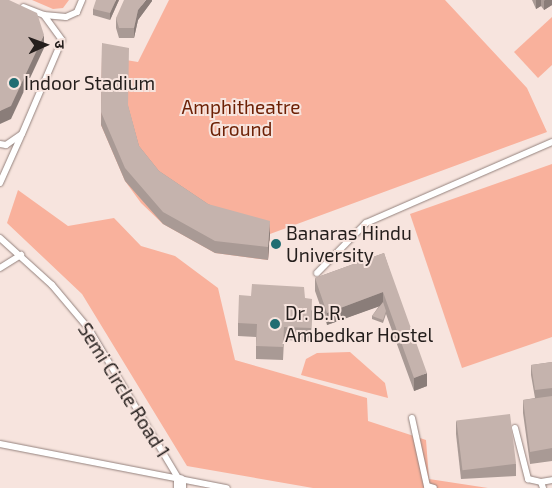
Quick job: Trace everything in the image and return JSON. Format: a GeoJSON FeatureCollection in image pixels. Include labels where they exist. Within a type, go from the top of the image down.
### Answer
{"type":"FeatureCollection","features":[{"type":"Feature","properties":{"kind":"lane"},"geometry":{"type":"LineString","coordinates":[[10,3],[44,15],[66,18],[77,12],[82,0]]}},
{"type":"Feature","properties":{"kind":"lane"},"geometry":{"type":"LineString","coordinates":[[0,183],[62,40],[44,15]]}},
{"type":"Feature","properties":{"kind":"lane"},"geometry":{"type":"LineString","coordinates":[[0,144],[6,145],[22,134]]}},
{"type":"Feature","properties":{"kind":"lane"},"geometry":{"type":"LineString","coordinates":[[317,273],[366,223],[552,142]]}},
{"type":"Feature","properties":{"kind":"lane","name":"Semi Circle Road 1"},"geometry":{"type":"LineString","coordinates":[[0,238],[21,255],[89,328],[180,485]]}},
{"type":"Feature","properties":{"kind":"lane"},"geometry":{"type":"LineString","coordinates":[[0,268],[21,255]]}},
{"type":"Feature","properties":{"kind":"lane"},"geometry":{"type":"LineString","coordinates":[[412,418],[426,486],[434,488]]}},
{"type":"Feature","properties":{"kind":"lane"},"geometry":{"type":"LineString","coordinates":[[515,428],[528,478],[542,485],[552,480]]}},
{"type":"Feature","properties":{"kind":"lane"},"geometry":{"type":"LineString","coordinates":[[0,444],[180,485],[227,488]]}},
{"type":"Feature","properties":{"kind":"green space"},"geometry":{"type":"Polygon","coordinates":[[[32,0],[69,0],[63,8],[53,9],[32,0]]]}},
{"type":"Feature","properties":{"kind":"green space","name":"Amphitheatre Ground"},"geometry":{"type":"Polygon","coordinates":[[[169,0],[445,0],[527,88],[547,132],[270,234],[268,260],[215,253],[163,224],[141,203],[125,181],[101,125],[102,56],[138,62],[169,0]]]}},
{"type":"Feature","properties":{"kind":"green space"},"geometry":{"type":"Polygon","coordinates":[[[552,17],[552,65],[538,78],[514,52],[552,17]]]}},
{"type":"Feature","properties":{"kind":"green space"},"geometry":{"type":"Polygon","coordinates":[[[552,164],[552,337],[462,368],[410,214],[552,164]]]}},
{"type":"Feature","properties":{"kind":"green space"},"geometry":{"type":"Polygon","coordinates":[[[18,190],[68,226],[114,218],[141,246],[175,256],[218,288],[235,360],[367,398],[368,421],[426,440],[429,479],[488,488],[313,488],[187,466],[82,294],[7,223],[18,190]]]}},
{"type":"Feature","properties":{"kind":"green space"},"geometry":{"type":"Polygon","coordinates":[[[350,352],[385,383],[388,398],[301,375],[306,359],[317,353],[350,352]]]}},
{"type":"Feature","properties":{"kind":"building","name":"Indoor Stadium"},"geometry":{"type":"Polygon","coordinates":[[[0,0],[9,0],[37,13],[44,35],[11,106],[0,111],[0,0]]]}},
{"type":"Feature","properties":{"kind":"building"},"geometry":{"type":"Polygon","coordinates":[[[96,0],[116,0],[110,13],[93,9],[96,0]]]}},
{"type":"Feature","properties":{"kind":"building"},"geometry":{"type":"Polygon","coordinates":[[[124,0],[146,0],[138,10],[134,28],[119,28],[116,18],[124,0]]]}},
{"type":"Feature","properties":{"kind":"building"},"geometry":{"type":"Polygon","coordinates":[[[102,43],[129,48],[128,105],[139,146],[159,171],[208,204],[270,221],[268,247],[215,241],[163,212],[125,168],[101,112],[102,43]]]}},
{"type":"Feature","properties":{"kind":"building"},"geometry":{"type":"Polygon","coordinates":[[[384,253],[427,373],[414,378],[383,292],[327,313],[315,278],[384,253]]]}},
{"type":"Feature","properties":{"kind":"building","name":"Dr. B.R. Ambedkar Hostel"},"geometry":{"type":"Polygon","coordinates":[[[252,284],[304,287],[305,298],[312,299],[311,328],[284,327],[283,347],[256,346],[257,324],[238,323],[239,295],[251,296],[252,284]]]}},
{"type":"Feature","properties":{"kind":"building"},"geometry":{"type":"Polygon","coordinates":[[[383,302],[386,311],[383,320],[372,316],[383,302]]]}},
{"type":"Feature","properties":{"kind":"building"},"geometry":{"type":"Polygon","coordinates":[[[552,362],[552,388],[535,390],[531,365],[552,362]]]}},
{"type":"Feature","properties":{"kind":"building"},"geometry":{"type":"Polygon","coordinates":[[[552,396],[552,448],[530,452],[523,400],[552,396]]]}},
{"type":"Feature","properties":{"kind":"building"},"geometry":{"type":"Polygon","coordinates":[[[510,414],[516,464],[462,470],[456,421],[510,414]]]}},
{"type":"Feature","properties":{"kind":"place","name":"Indoor Stadium"},"geometry":{"type":"Point","coordinates":[14,83]}},
{"type":"Feature","properties":{"kind":"place","name":"Banaras Hindu University"},"geometry":{"type":"Point","coordinates":[276,244]}},
{"type":"Feature","properties":{"kind":"place","name":"Dr. B.R. Ambedkar Hostel"},"geometry":{"type":"Point","coordinates":[275,324]}}]}
